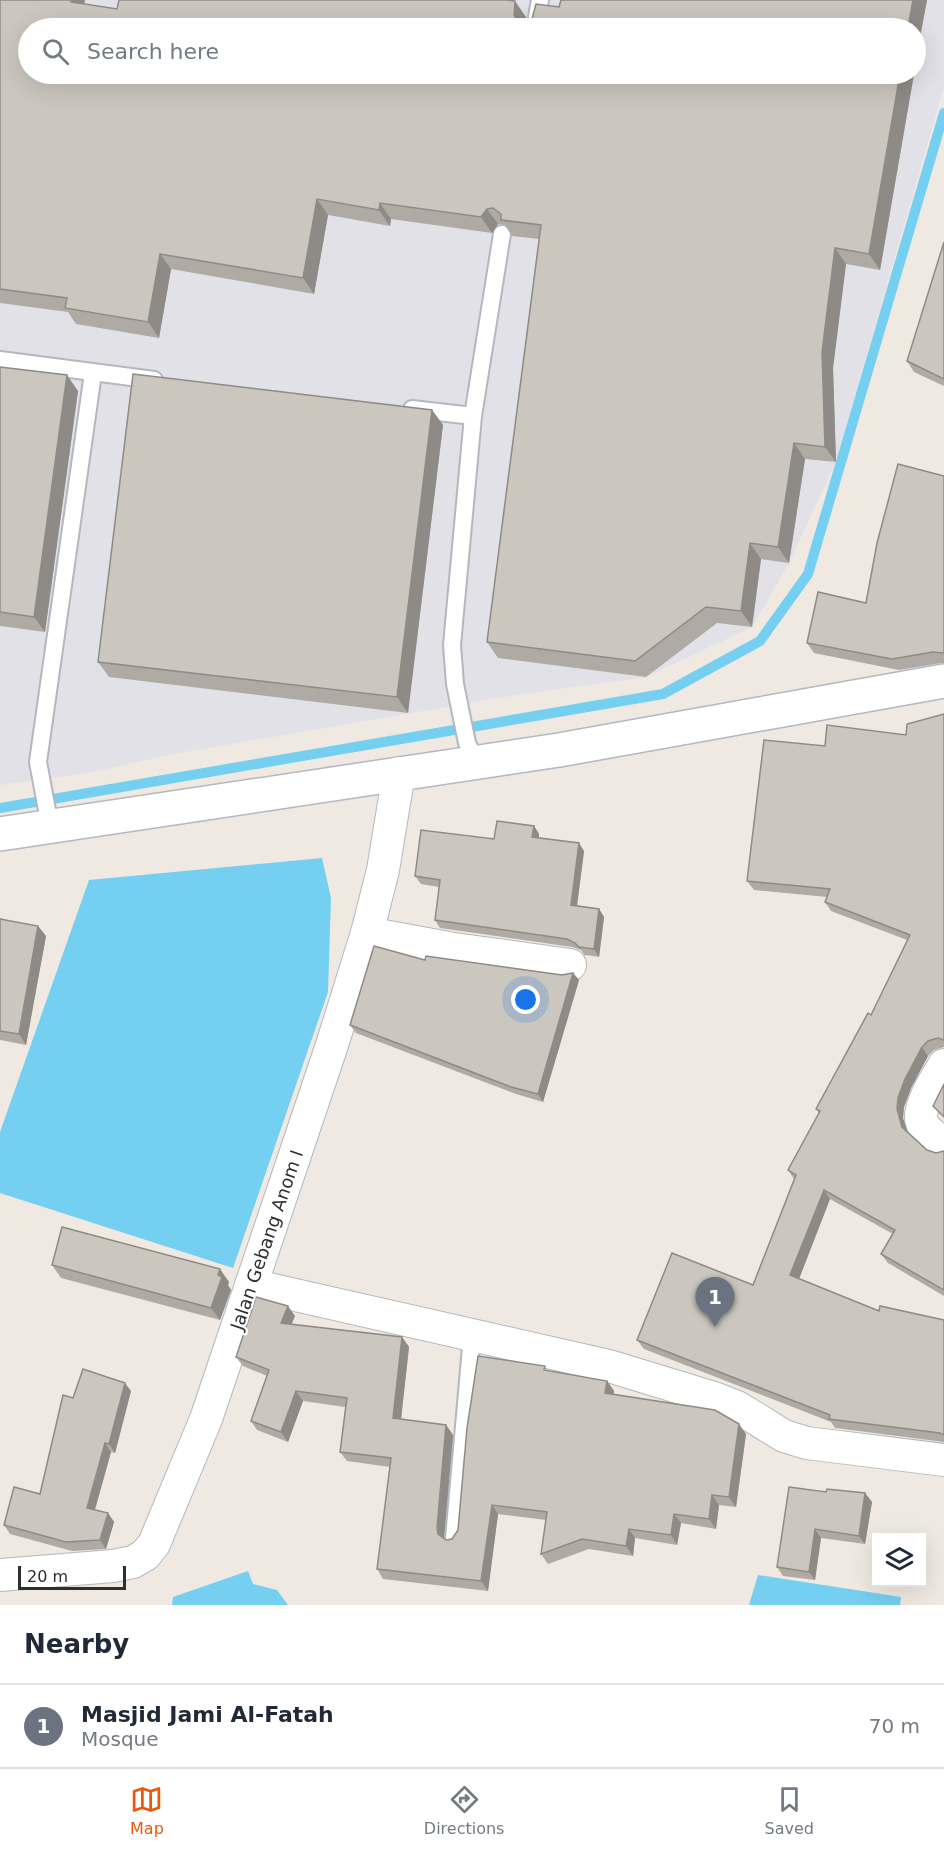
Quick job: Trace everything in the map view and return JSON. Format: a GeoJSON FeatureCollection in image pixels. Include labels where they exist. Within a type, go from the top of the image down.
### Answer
{"type":"FeatureCollection","features":[{"type":"Feature","properties":{"kind":"street"},"geometry":{"type":"LineString","coordinates":[[0,834],[49,822],[399,773],[471,752],[582,746],[944,681]]}},
{"type":"Feature","properties":{"kind":"street","name":"Jalan Gebang Anom I"},"geometry":{"type":"LineString","coordinates":[[0,1575],[96,1569],[133,1562],[146,1555],[154,1544],[206,1419],[332,1045],[367,933],[383,870],[399,773]]}},
{"type":"Feature","properties":{"kind":"street"},"geometry":{"type":"LineString","coordinates":[[367,933],[454,949],[570,965]]}},
{"type":"Feature","properties":{"kind":"street"},"geometry":{"type":"LineString","coordinates":[[944,1065],[923,1105],[920,1117],[923,1126],[944,1144]]}},
{"type":"Feature","properties":{"kind":"street"},"geometry":{"type":"LineString","coordinates":[[251,1285],[609,1366],[717,1399],[736,1407],[784,1436],[807,1443],[944,1460]]}},
{"type":"Feature","properties":{"kind":"lane"},"geometry":{"type":"LineString","coordinates":[[537,18],[540,0]]}},
{"type":"Feature","properties":{"kind":"lane"},"geometry":{"type":"LineString","coordinates":[[471,752],[455,684],[452,645],[473,416],[502,234]]}},
{"type":"Feature","properties":{"kind":"lane"},"geometry":{"type":"LineString","coordinates":[[0,360],[176,383]]}},
{"type":"Feature","properties":{"kind":"lane"},"geometry":{"type":"LineString","coordinates":[[49,822],[38,762],[93,373]]}},
{"type":"Feature","properties":{"kind":"lane"},"geometry":{"type":"LineString","coordinates":[[401,408],[473,416]]}},
{"type":"Feature","properties":{"kind":"lane"},"geometry":{"type":"LineString","coordinates":[[454,1539],[472,1336]]}},
{"type":"Feature","properties":{"kind":"shaded area"},"geometry":{"type":"Polygon","coordinates":[[[0,0],[944,0],[944,87],[836,462],[789,563],[752,627],[646,677],[516,695],[174,754],[88,773],[0,785],[0,0]]]}},
{"type":"Feature","properties":{"kind":"water"},"geometry":{"type":"Polygon","coordinates":[[[322,858],[331,898],[328,992],[233,1268],[0,1193],[0,1132],[89,880],[322,858]]]}},
{"type":"Feature","properties":{"kind":"water"},"geometry":{"type":"Polygon","coordinates":[[[248,1571],[253,1584],[277,1590],[288,1605],[172,1605],[173,1597],[248,1571]]]}},
{"type":"Feature","properties":{"kind":"water"},"geometry":{"type":"Polygon","coordinates":[[[758,1575],[901,1597],[900,1605],[749,1605],[758,1575]]]}},
{"type":"Feature","properties":{"kind":"building"},"geometry":{"type":"Polygon","coordinates":[[[0,0],[72,0],[71,2],[117,9],[119,0],[515,1],[516,18],[18,18],[18,84],[898,84],[869,254],[835,248],[822,352],[825,447],[794,443],[778,547],[750,543],[741,611],[706,607],[635,661],[487,642],[541,225],[501,220],[501,214],[493,208],[487,209],[481,217],[380,203],[379,210],[317,199],[303,278],[160,254],[148,322],[65,308],[67,298],[0,289],[0,0]]]}},
{"type":"Feature","properties":{"kind":"building"},"geometry":{"type":"Polygon","coordinates":[[[561,0],[913,0],[910,18],[532,18],[536,4],[559,7],[561,0]]]}},
{"type":"Feature","properties":{"kind":"building"},"geometry":{"type":"Polygon","coordinates":[[[944,242],[944,379],[907,361],[944,242]]]}},
{"type":"Feature","properties":{"kind":"building"},"geometry":{"type":"Polygon","coordinates":[[[0,367],[67,375],[34,617],[0,612],[0,367]]]}},
{"type":"Feature","properties":{"kind":"building"},"geometry":{"type":"Polygon","coordinates":[[[133,374],[432,410],[397,697],[98,662],[133,374]]]}},
{"type":"Feature","properties":{"kind":"building"},"geometry":{"type":"Polygon","coordinates":[[[898,464],[944,476],[944,653],[933,652],[892,659],[807,643],[818,592],[866,603],[877,543],[898,464]]]}},
{"type":"Feature","properties":{"kind":"building"},"geometry":{"type":"Polygon","coordinates":[[[944,714],[944,1040],[938,1038],[928,1041],[922,1047],[905,1079],[898,1098],[897,1109],[902,1127],[927,1150],[936,1153],[944,1151],[944,1290],[881,1254],[895,1230],[824,1190],[790,1275],[879,1311],[880,1306],[944,1320],[944,1435],[829,1419],[830,1415],[637,1340],[672,1253],[753,1285],[796,1175],[788,1170],[820,1111],[816,1109],[868,1013],[871,1015],[910,935],[825,902],[830,889],[747,881],[764,740],[825,746],[827,725],[906,735],[907,724],[944,714]]]}},
{"type":"Feature","properties":{"kind":"building"},"geometry":{"type":"Polygon","coordinates":[[[497,821],[534,826],[532,837],[579,843],[571,905],[599,909],[594,949],[580,948],[567,939],[435,920],[440,880],[415,876],[421,830],[494,839],[497,821]]]}},
{"type":"Feature","properties":{"kind":"building"},"geometry":{"type":"Polygon","coordinates":[[[0,919],[38,926],[19,1034],[0,1031],[0,919]]]}},
{"type":"Feature","properties":{"kind":"building"},"geometry":{"type":"Polygon","coordinates":[[[374,946],[425,960],[426,956],[562,975],[573,973],[538,1094],[511,1087],[350,1025],[374,946]]]}},
{"type":"Feature","properties":{"kind":"building"},"geometry":{"type":"Polygon","coordinates":[[[944,1084],[944,1117],[933,1106],[944,1084]]]}},
{"type":"Feature","properties":{"kind":"building"},"geometry":{"type":"Polygon","coordinates":[[[62,1227],[220,1269],[218,1275],[222,1277],[211,1308],[52,1265],[62,1227]]]}},
{"type":"Feature","properties":{"kind":"building"},"geometry":{"type":"Polygon","coordinates":[[[256,1297],[288,1306],[281,1323],[402,1337],[393,1418],[446,1425],[437,1528],[438,1534],[446,1540],[452,1539],[458,1530],[467,1428],[478,1356],[545,1366],[544,1370],[607,1381],[605,1393],[715,1410],[739,1424],[729,1497],[712,1495],[709,1519],[674,1514],[671,1535],[629,1529],[626,1546],[582,1539],[541,1554],[547,1512],[492,1505],[481,1581],[377,1569],[391,1458],[340,1452],[347,1398],[296,1391],[281,1432],[251,1421],[269,1370],[236,1357],[256,1297]]]}},
{"type":"Feature","properties":{"kind":"building"},"geometry":{"type":"Polygon","coordinates":[[[83,1369],[125,1383],[109,1444],[105,1443],[87,1508],[108,1513],[100,1540],[66,1542],[4,1525],[14,1487],[40,1494],[63,1395],[73,1398],[83,1369]]]}},
{"type":"Feature","properties":{"kind":"building"},"geometry":{"type":"Polygon","coordinates":[[[789,1487],[826,1492],[827,1489],[865,1493],[859,1536],[815,1529],[809,1572],[777,1567],[789,1487]]]}},
{"type":"Feature","properties":{"kind":"waterway"},"geometry":{"type":"LineString","coordinates":[[0,808],[663,694],[760,641],[808,574],[944,113]]}},
{"type":"Feature","properties":{"kind":"place","name":"Masjid Jami Al-Fatah"},"geometry":{"type":"Point","coordinates":[715,1327]}}]}
